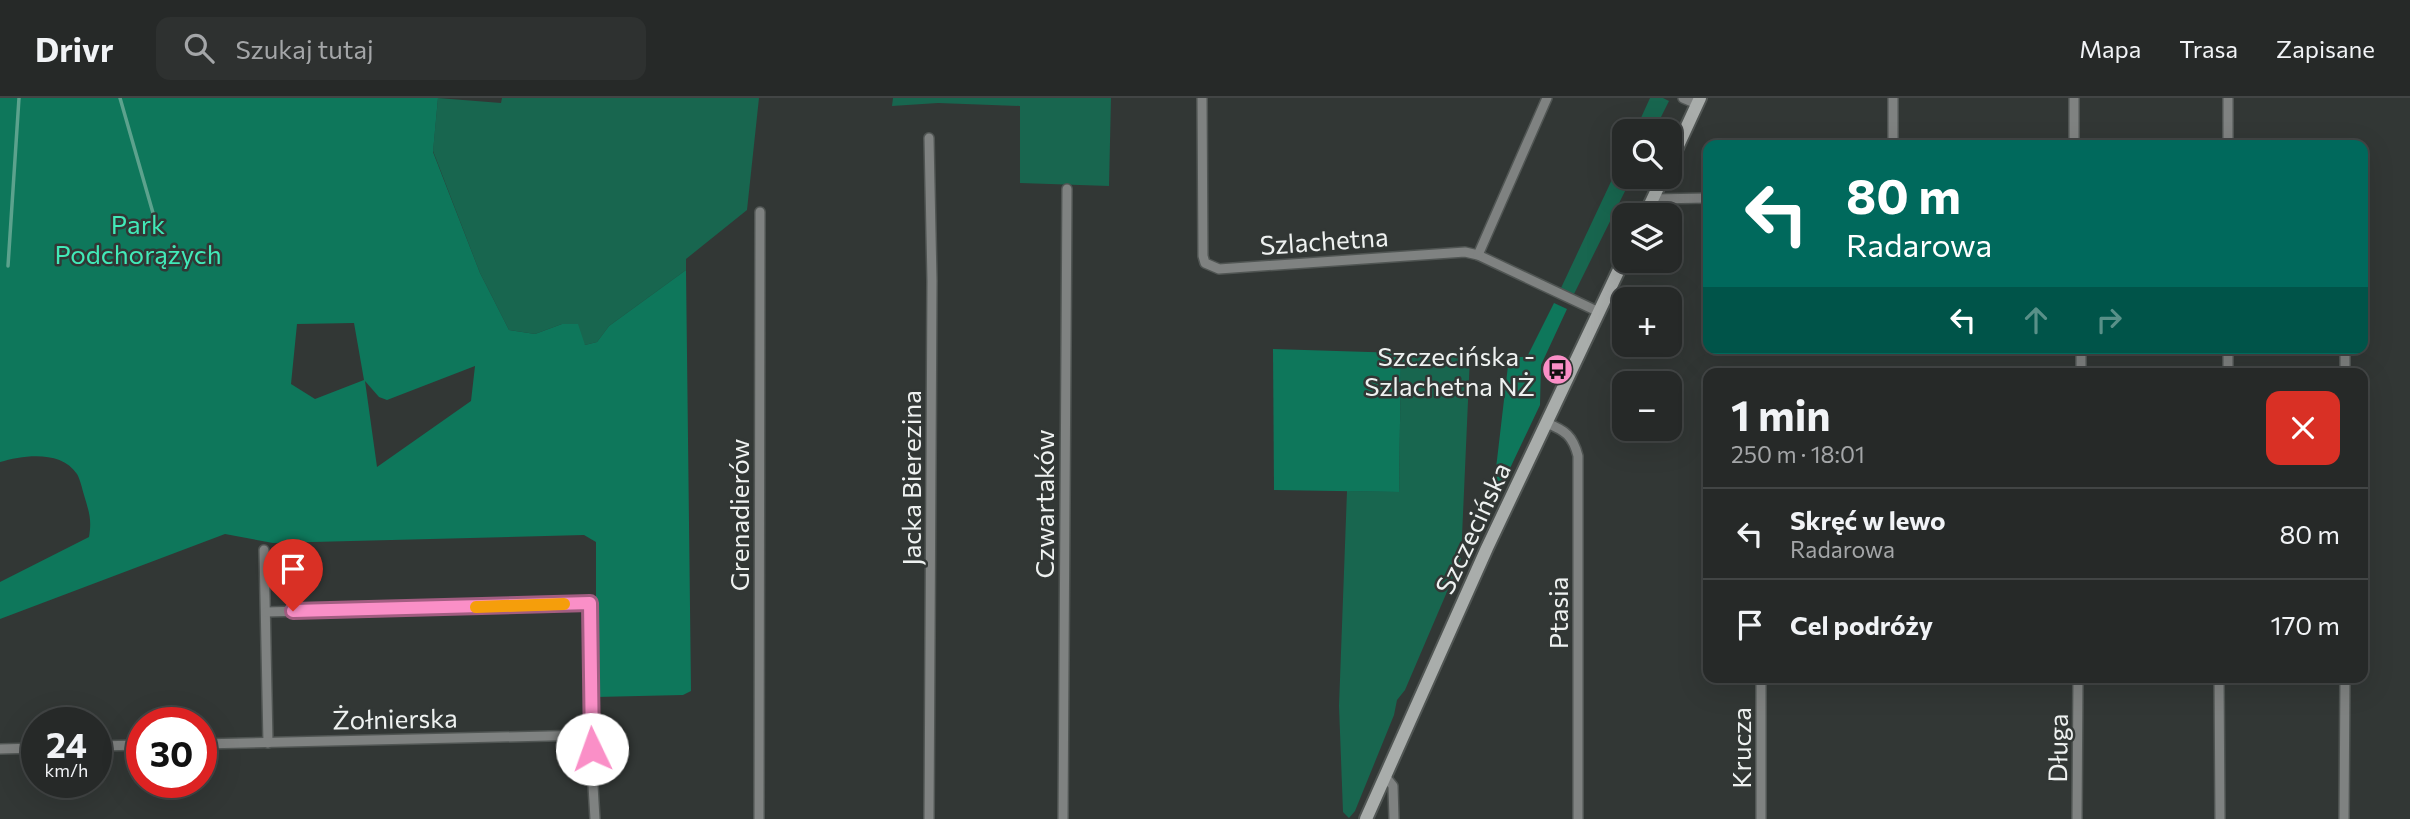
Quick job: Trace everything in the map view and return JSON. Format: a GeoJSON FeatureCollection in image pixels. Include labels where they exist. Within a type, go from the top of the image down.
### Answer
{"type":"FeatureCollection","features":[{"type":"Feature","properties":{"kind":"main road"},"geometry":{"type":"LineString","coordinates":[[1682,137],[1699,101]]}},
{"type":"Feature","properties":{"kind":"main road"},"geometry":{"type":"LineString","coordinates":[[1651,203],[1658,189]]}},
{"type":"Feature","properties":{"kind":"main road","name":"Szczecińska"},"geometry":{"type":"LineString","coordinates":[[1366,819],[1487,548],[1617,273]]}},
{"type":"Feature","properties":{"kind":"street","name":"Szlachetna"},"geometry":{"type":"LineString","coordinates":[[1202,98],[1205,263],[1219,269],[1458,252],[1478,255],[1598,312]]}},
{"type":"Feature","properties":{"kind":"street"},"geometry":{"type":"LineString","coordinates":[[1478,255],[1547,98]]}},
{"type":"Feature","properties":{"kind":"street"},"geometry":{"type":"LineString","coordinates":[[1684,98],[1699,101]]}},
{"type":"Feature","properties":{"kind":"street"},"geometry":{"type":"LineString","coordinates":[[1893,98],[1893,140]]}},
{"type":"Feature","properties":{"kind":"street"},"geometry":{"type":"LineString","coordinates":[[2074,98],[2074,140]]}},
{"type":"Feature","properties":{"kind":"street"},"geometry":{"type":"LineString","coordinates":[[2228,98],[2228,140]]}},
{"type":"Feature","properties":{"kind":"street","name":"Jacka Bierezina"},"geometry":{"type":"LineString","coordinates":[[929,138],[932,281],[929,819]]}},
{"type":"Feature","properties":{"kind":"street","name":"Czwartaków"},"geometry":{"type":"LineString","coordinates":[[1063,819],[1067,189]]}},
{"type":"Feature","properties":{"kind":"street"},"geometry":{"type":"LineString","coordinates":[[1653,199],[1703,198]]}},
{"type":"Feature","properties":{"kind":"street","name":"Grenadierów"},"geometry":{"type":"LineString","coordinates":[[759,819],[760,212]]}},
{"type":"Feature","properties":{"kind":"street","name":"Ptasia"},"geometry":{"type":"LineString","coordinates":[[1546,423],[1565,430],[1575,442],[1578,456],[1578,819]]}},
{"type":"Feature","properties":{"kind":"street"},"geometry":{"type":"LineString","coordinates":[[264,550],[268,743]]}},
{"type":"Feature","properties":{"kind":"street"},"geometry":{"type":"LineString","coordinates":[[266,612],[590,603],[590,735],[595,819]]}},
{"type":"Feature","properties":{"kind":"street","name":"Krucza"},"geometry":{"type":"LineString","coordinates":[[1760,819],[1761,683]]}},
{"type":"Feature","properties":{"kind":"street","name":"Długa"},"geometry":{"type":"LineString","coordinates":[[2077,819],[2078,683]]}},
{"type":"Feature","properties":{"kind":"street"},"geometry":{"type":"LineString","coordinates":[[2219,683],[2220,819]]}},
{"type":"Feature","properties":{"kind":"street"},"geometry":{"type":"LineString","coordinates":[[2344,683],[2344,819]]}},
{"type":"Feature","properties":{"kind":"street","name":"Żołnierska"},"geometry":{"type":"LineString","coordinates":[[217,744],[590,735]]}},
{"type":"Feature","properties":{"kind":"street"},"geometry":{"type":"LineString","coordinates":[[0,749],[21,748]]}},
{"type":"Feature","properties":{"kind":"street"},"geometry":{"type":"LineString","coordinates":[[1385,776],[1393,786],[1394,819]]}},
{"type":"Feature","properties":{"kind":"green space","name":"Park Podchorążych"},"geometry":{"type":"Polygon","coordinates":[[[0,98],[438,98],[433,152],[480,273],[509,330],[535,334],[562,324],[578,324],[585,345],[597,342],[609,326],[686,270],[691,691],[683,695],[596,697],[596,542],[584,535],[273,543],[225,534],[0,619],[0,582],[89,537],[90,525],[89,511],[80,481],[70,466],[62,461],[41,456],[0,462],[0,98]],[[354,323],[297,324],[291,384],[315,399],[364,380],[354,323]],[[475,366],[387,400],[379,397],[365,381],[377,467],[471,401],[475,366]]]}},
{"type":"Feature","properties":{"kind":"green space"},"geometry":{"type":"Polygon","coordinates":[[[438,98],[501,103],[502,98],[759,98],[747,210],[686,259],[686,270],[609,326],[597,342],[585,345],[562,324],[535,334],[509,330],[480,273],[433,151],[438,98]]]}},
{"type":"Feature","properties":{"kind":"green space"},"geometry":{"type":"Polygon","coordinates":[[[893,98],[1111,98],[1109,186],[1020,183],[1020,106],[938,103],[892,106],[893,98]]]}},
{"type":"Feature","properties":{"kind":"green space"},"geometry":{"type":"Polygon","coordinates":[[[1650,98],[1669,101],[1660,119],[1640,119],[1650,98]]]}},
{"type":"Feature","properties":{"kind":"green space"},"geometry":{"type":"Polygon","coordinates":[[[1612,180],[1612,189],[1626,189],[1619,203],[1612,203],[1612,217],[1574,294],[1561,288],[1612,180]]]}},
{"type":"Feature","properties":{"kind":"green space"},"geometry":{"type":"Polygon","coordinates":[[[1554,303],[1567,309],[1541,365],[1540,405],[1494,502],[1509,357],[1527,357],[1554,303]]]}},
{"type":"Feature","properties":{"kind":"green space"},"geometry":{"type":"Polygon","coordinates":[[[1273,349],[1401,353],[1399,492],[1274,490],[1273,349]]]}},
{"type":"Feature","properties":{"kind":"green space"},"geometry":{"type":"Polygon","coordinates":[[[1401,353],[1470,356],[1461,559],[1405,690],[1397,700],[1394,715],[1355,811],[1349,818],[1343,812],[1339,706],[1347,491],[1399,492],[1401,353]]]}},
{"type":"Feature","properties":{"kind":"waterway"},"geometry":{"type":"LineString","coordinates":[[8,266],[19,98]]}},
{"type":"Feature","properties":{"kind":"waterway"},"geometry":{"type":"LineString","coordinates":[[120,98],[153,213]]}},
{"type":"Feature","properties":{"kind":"slow traffic"},"geometry":{"type":"LineString","coordinates":[[476,607],[564,604]]}},
{"type":"Feature","properties":{"kind":"place","name":"Szczecińska - Szlachetna NŻ"},"geometry":{"type":"Point","coordinates":[1558,370]}},
{"type":"Feature","properties":{"kind":"route"},"geometry":{"type":"LineString","coordinates":[[293,611],[590,603],[592,749]]}}]}
